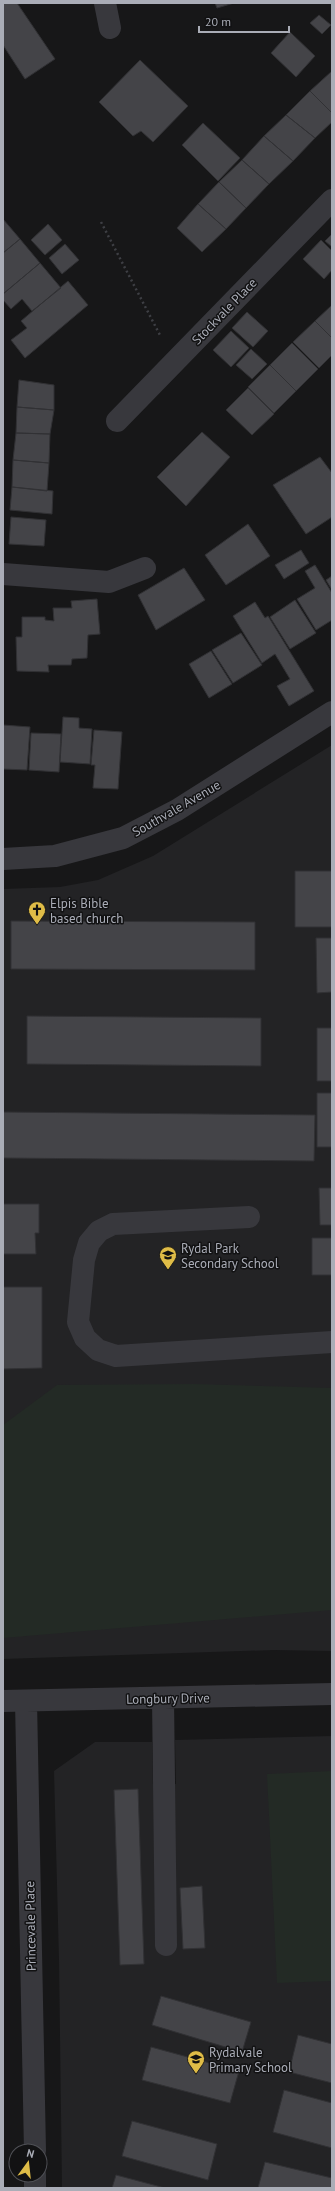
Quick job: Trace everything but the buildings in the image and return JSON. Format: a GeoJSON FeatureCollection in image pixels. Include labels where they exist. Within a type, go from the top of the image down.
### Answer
{"type":"FeatureCollection","features":[{"type":"Feature","properties":{"kind":"street"},"geometry":{"type":"LineString","coordinates":[[105,3],[110,28]]}},
{"type":"Feature","properties":{"kind":"street","name":"Stockvale Place"},"geometry":{"type":"LineString","coordinates":[[117,421],[332,200]]}},
{"type":"Feature","properties":{"kind":"street"},"geometry":{"type":"LineString","coordinates":[[3,574],[109,582],[145,568]]}},
{"type":"Feature","properties":{"kind":"street","name":"Southvale Avenue"},"geometry":{"type":"LineString","coordinates":[[3,859],[55,856],[123,838],[177,810],[332,712]]}},
{"type":"Feature","properties":{"kind":"street"},"geometry":{"type":"LineString","coordinates":[[249,1217],[113,1224],[100,1231],[89,1243],[84,1260],[78,1322],[86,1338],[98,1350],[116,1356],[332,1342]]}},
{"type":"Feature","properties":{"kind":"street","name":"Longbury Drive"},"geometry":{"type":"LineString","coordinates":[[3,1702],[332,1694]]}},
{"type":"Feature","properties":{"kind":"street"},"geometry":{"type":"LineString","coordinates":[[163,1698],[166,1945]]}},
{"type":"Feature","properties":{"kind":"street","name":"Princevale Place"},"geometry":{"type":"LineString","coordinates":[[26,1701],[35,2143]]}},
{"type":"Feature","properties":{"kind":"path"},"geometry":{"type":"LineString","coordinates":[[101,222],[174,362]]}},
{"type":"Feature","properties":{"kind":"shaded area","name":"Rydal Park Secondary School"},"geometry":{"type":"Polygon","coordinates":[[[332,745],[332,1651],[274,1650],[3,1659],[3,889],[60,887],[98,880],[153,856],[332,745]]]}},
{"type":"Feature","properties":{"kind":"shaded area"},"geometry":{"type":"Polygon","coordinates":[[[193,1384],[332,1388],[332,1610],[3,1638],[3,1425],[57,1385],[193,1384]]]}},
{"type":"Feature","properties":{"kind":"shaded area","name":"Rydalvale Primary School"},"geometry":{"type":"Polygon","coordinates":[[[332,1736],[332,2188],[62,2188],[59,1960],[54,1771],[95,1742],[152,1742],[153,1785],[176,1784],[175,1740],[332,1736]]]}},
{"type":"Feature","properties":{"kind":"shaded area"},"geometry":{"type":"Polygon","coordinates":[[[332,1771],[332,1981],[277,1983],[267,1774],[332,1771]]]}},
{"type":"Feature","properties":{"kind":"place","name":"Elpis Bible based church"},"geometry":{"type":"Point","coordinates":[37,925]}},
{"type":"Feature","properties":{"kind":"place","name":"Rydal Park Secondary School"},"geometry":{"type":"Point","coordinates":[168,1270]}},
{"type":"Feature","properties":{"kind":"place","name":"Rydalvale Primary School"},"geometry":{"type":"Point","coordinates":[196,2074]}}]}
